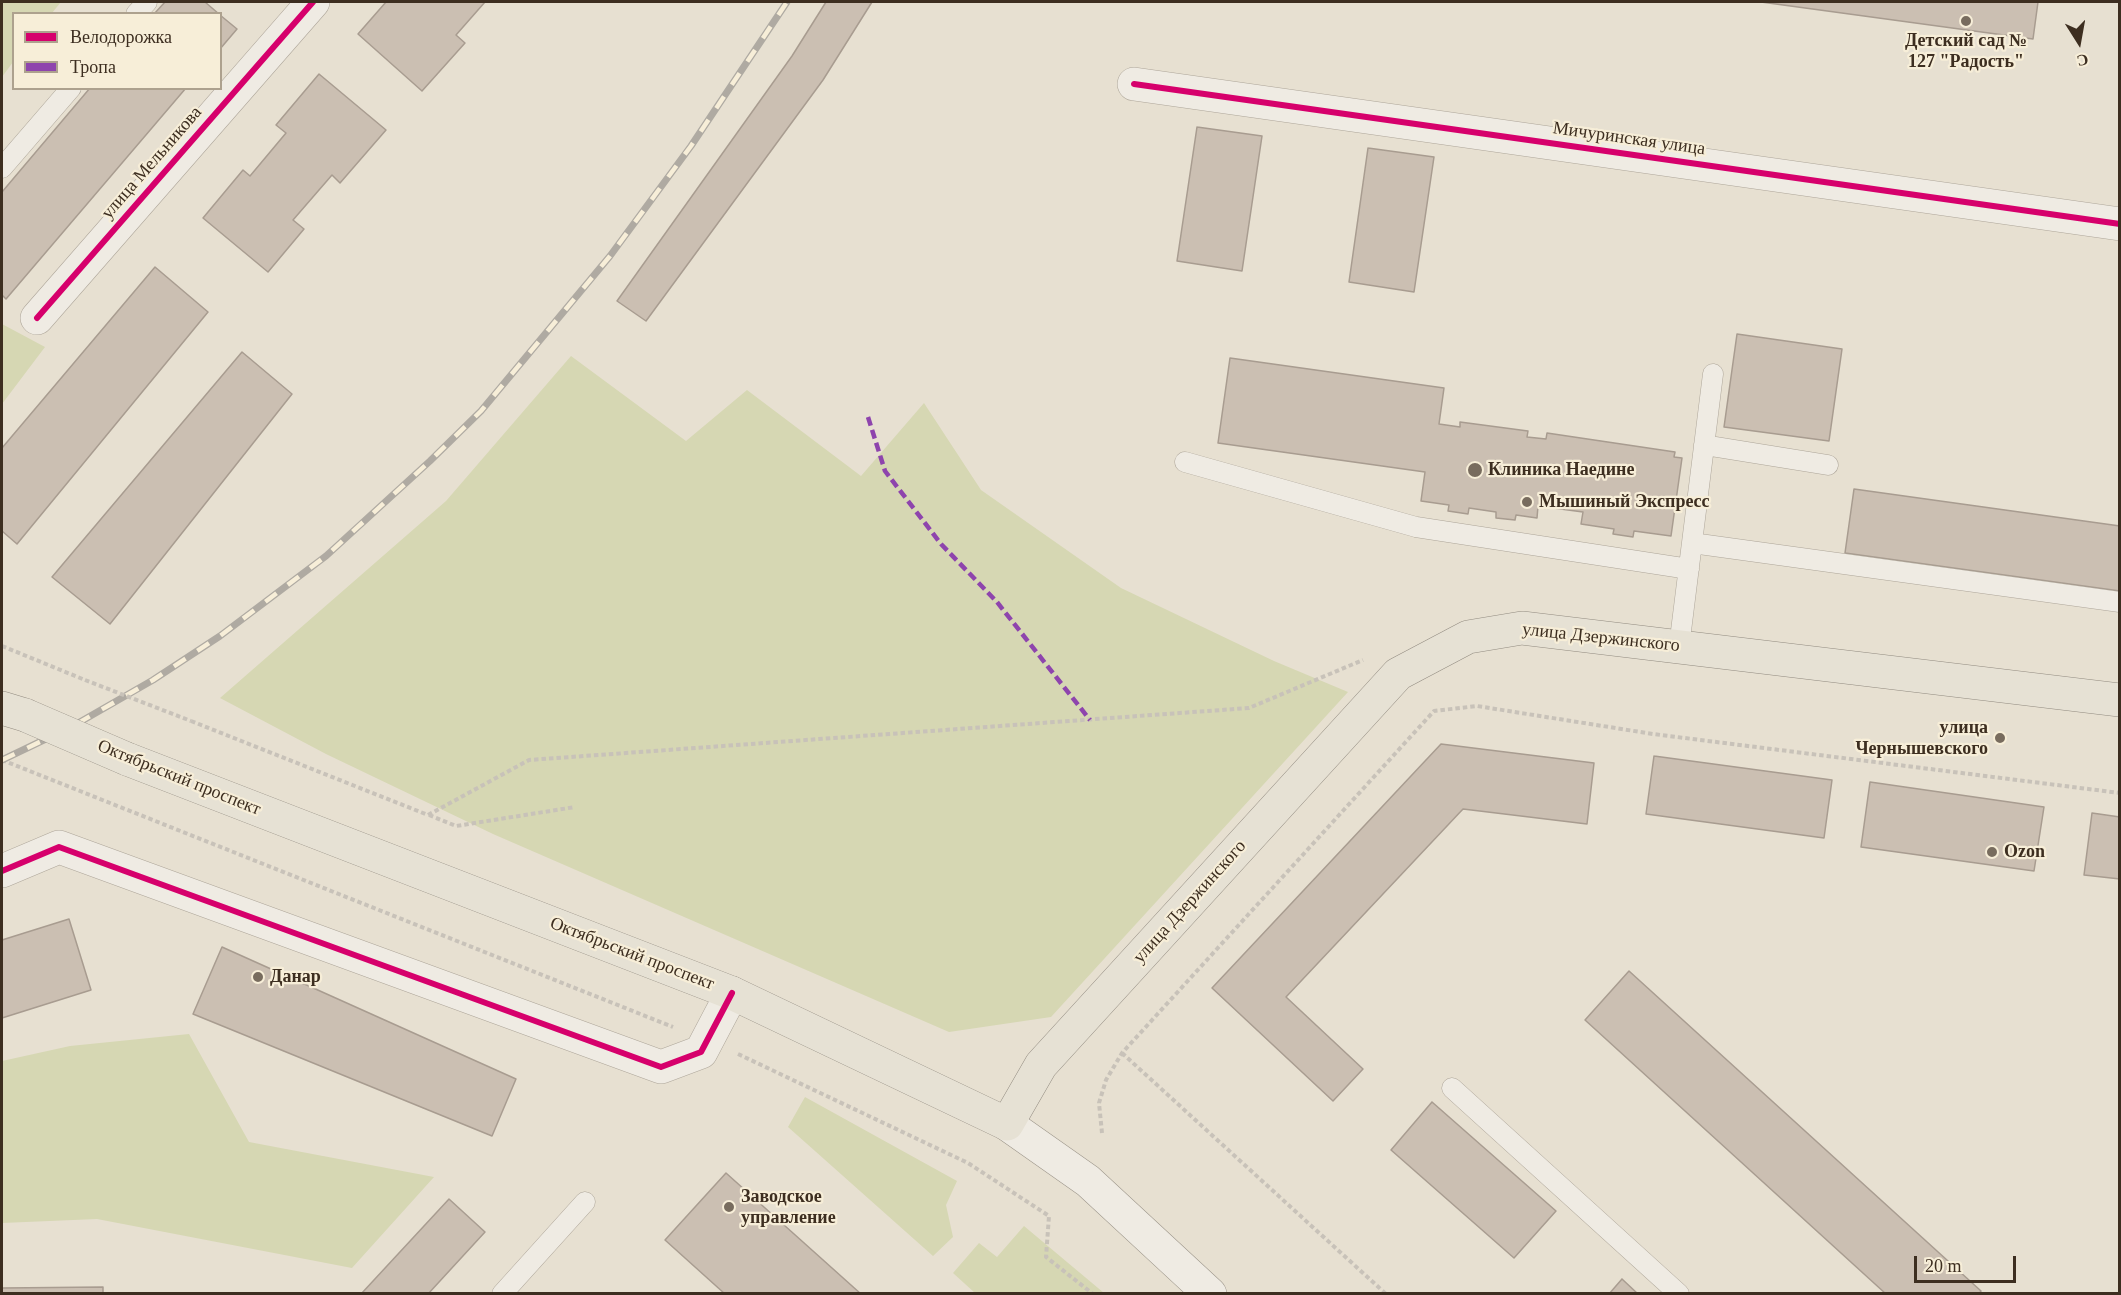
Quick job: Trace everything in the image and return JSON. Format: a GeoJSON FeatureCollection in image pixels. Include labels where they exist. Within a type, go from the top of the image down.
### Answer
{"type":"FeatureCollection","features":[{"type":"Feature","properties":{"kind":"main road","name":"улица Дзержинского"},"geometry":{"type":"LineString","coordinates":[[1007,1124],[1041,1065],[1398,674],[1467,637],[1522,628],[2120,700]]}},
{"type":"Feature","properties":{"kind":"main road","name":"Октябрьский проспект"},"geometry":{"type":"LineString","coordinates":[[13,711],[127,759],[732,993],[1007,1124]]}},
{"type":"Feature","properties":{"kind":"street","name":"улица Мельникова"},"geometry":{"type":"LineString","coordinates":[[37,318],[313,2]]}},
{"type":"Feature","properties":{"kind":"street","name":"Мичуринская улица"},"geometry":{"type":"LineString","coordinates":[[1134,84],[2120,224]]}},
{"type":"Feature","properties":{"kind":"street"},"geometry":{"type":"LineString","coordinates":[[2,871],[59,848],[662,1066],[701,1052],[732,993]]}},
{"type":"Feature","properties":{"kind":"street","name":"Октябрьский проспект"},"geometry":{"type":"LineString","coordinates":[[1007,1124],[1088,1180],[1210,1293]]}},
{"type":"Feature","properties":{"kind":"lane"},"geometry":{"type":"LineString","coordinates":[[2,168],[69,90]]}},
{"type":"Feature","properties":{"kind":"lane"},"geometry":{"type":"LineString","coordinates":[[1679,647],[1713,374]]}},
{"type":"Feature","properties":{"kind":"lane"},"geometry":{"type":"LineString","coordinates":[[1704,445],[1828,465]]}},
{"type":"Feature","properties":{"kind":"lane"},"geometry":{"type":"LineString","coordinates":[[1185,462],[1416,527],[1689,569]]}},
{"type":"Feature","properties":{"kind":"lane"},"geometry":{"type":"LineString","coordinates":[[1692,543],[2120,602]]}},
{"type":"Feature","properties":{"kind":"lane"},"geometry":{"type":"LineString","coordinates":[[1452,1088],[1679,1293]]}},
{"type":"Feature","properties":{"kind":"lane"},"geometry":{"type":"LineString","coordinates":[[502,1293],[585,1202]]}},
{"type":"Feature","properties":{"kind":"path"},"geometry":{"type":"LineString","coordinates":[[2,646],[456,826],[575,807]]}},
{"type":"Feature","properties":{"kind":"path"},"geometry":{"type":"LineString","coordinates":[[428,815],[529,760],[1249,708],[1366,658]]}},
{"type":"Feature","properties":{"kind":"path"},"geometry":{"type":"LineString","coordinates":[[1102,1133],[1099,1103],[1106,1080],[1122,1053],[1434,711],[1477,706],[1653,734],[2120,794]]}},
{"type":"Feature","properties":{"kind":"path"},"geometry":{"type":"LineString","coordinates":[[2,760],[765,1065],[977,1169],[1049,1216],[1046,1257],[1093,1293]]}},
{"type":"Feature","properties":{"kind":"path"},"geometry":{"type":"LineString","coordinates":[[1122,1053],[1386,1293]]}},
{"type":"Feature","properties":{"kind":"green space"},"geometry":{"type":"Polygon","coordinates":[[[2,2],[61,2],[53,12],[12,12],[12,63],[2,77],[2,2]]]}},
{"type":"Feature","properties":{"kind":"green space"},"geometry":{"type":"Polygon","coordinates":[[[2,324],[45,347],[2,404],[2,324]]]}},
{"type":"Feature","properties":{"kind":"green space"},"geometry":{"type":"Polygon","coordinates":[[[571,356],[686,441],[747,390],[861,476],[924,403],[981,490],[1121,588],[1274,661],[1348,692],[1051,1017],[949,1032],[493,834],[326,754],[220,698],[446,501],[571,356]]]}},
{"type":"Feature","properties":{"kind":"green space"},"geometry":{"type":"Polygon","coordinates":[[[189,1034],[249,1142],[434,1177],[352,1268],[97,1219],[2,1223],[2,1061],[70,1046],[189,1034]]]}},
{"type":"Feature","properties":{"kind":"green space"},"geometry":{"type":"Polygon","coordinates":[[[805,1097],[957,1181],[946,1205],[953,1237],[933,1256],[788,1127],[805,1097]]]}},
{"type":"Feature","properties":{"kind":"green space"},"geometry":{"type":"Polygon","coordinates":[[[1024,1226],[1104,1293],[975,1293],[953,1273],[979,1243],[997,1257],[1024,1226]]]}},
{"type":"Feature","properties":{"kind":"building"},"geometry":{"type":"Polygon","coordinates":[[[165,2],[205,2],[217,12],[156,12],[165,2]]]}},
{"type":"Feature","properties":{"kind":"building"},"geometry":{"type":"Polygon","coordinates":[[[386,2],[485,2],[456,35],[465,43],[422,91],[358,34],[386,2]]]}},
{"type":"Feature","properties":{"kind":"building"},"geometry":{"type":"Polygon","coordinates":[[[826,2],[872,2],[823,80],[646,321],[617,301],[792,56],[826,2]]]}},
{"type":"Feature","properties":{"kind":"building","name":"Детский сад № 127 \"Радость\""},"geometry":{"type":"Polygon","coordinates":[[[1761,2],[2038,2],[2033,39],[1761,2]]]}},
{"type":"Feature","properties":{"kind":"building"},"geometry":{"type":"Polygon","coordinates":[[[222,17],[237,29],[222,47],[222,17]]]}},
{"type":"Feature","properties":{"kind":"building"},"geometry":{"type":"Polygon","coordinates":[[[319,74],[386,130],[340,183],[332,175],[293,220],[304,229],[268,272],[203,218],[243,170],[250,176],[286,133],[276,125],[319,74]]]}},
{"type":"Feature","properties":{"kind":"building"},"geometry":{"type":"Polygon","coordinates":[[[88,90],[184,90],[6,299],[2,295],[2,192],[88,90]]]}},
{"type":"Feature","properties":{"kind":"building"},"geometry":{"type":"Polygon","coordinates":[[[1197,127],[1262,136],[1242,271],[1177,261],[1197,127]]]}},
{"type":"Feature","properties":{"kind":"building"},"geometry":{"type":"Polygon","coordinates":[[[1368,148],[1434,157],[1414,292],[1349,282],[1368,148]]]}},
{"type":"Feature","properties":{"kind":"building"},"geometry":{"type":"Polygon","coordinates":[[[155,267],[208,312],[17,544],[2,531],[2,448],[155,267]]]}},
{"type":"Feature","properties":{"kind":"building"},"geometry":{"type":"Polygon","coordinates":[[[1737,334],[1842,349],[1829,441],[1724,427],[1737,334]]]}},
{"type":"Feature","properties":{"kind":"building"},"geometry":{"type":"Polygon","coordinates":[[[242,352],[292,394],[110,624],[52,577],[242,352]]]}},
{"type":"Feature","properties":{"kind":"building"},"geometry":{"type":"Polygon","coordinates":[[[1230,358],[1444,388],[1439,424],[1460,427],[1460,422],[1528,431],[1527,437],[1546,439],[1547,433],[1675,452],[1674,457],[1682,458],[1671,536],[1634,531],[1633,537],[1613,534],[1614,529],[1581,524],[1583,512],[1538,506],[1537,518],[1516,515],[1515,520],[1496,518],[1496,512],[1469,508],[1468,514],[1448,511],[1449,505],[1421,501],[1425,472],[1218,443],[1230,358]]]}},
{"type":"Feature","properties":{"kind":"building"},"geometry":{"type":"Polygon","coordinates":[[[1854,489],[2120,526],[2120,591],[1845,553],[1854,489]]]}},
{"type":"Feature","properties":{"kind":"building"},"geometry":{"type":"Polygon","coordinates":[[[1441,744],[1594,763],[1587,824],[1463,809],[1286,997],[1363,1069],[1333,1101],[1212,988],[1441,744]]]}},
{"type":"Feature","properties":{"kind":"building"},"geometry":{"type":"Polygon","coordinates":[[[1654,756],[1832,780],[1824,838],[1646,814],[1654,756]]]}},
{"type":"Feature","properties":{"kind":"building"},"geometry":{"type":"Polygon","coordinates":[[[1870,782],[2044,807],[2034,871],[1861,847],[1870,782]]]}},
{"type":"Feature","properties":{"kind":"building"},"geometry":{"type":"Polygon","coordinates":[[[2092,813],[2120,817],[2120,879],[2084,875],[2092,813]]]}},
{"type":"Feature","properties":{"kind":"building"},"geometry":{"type":"Polygon","coordinates":[[[69,919],[91,990],[2,1018],[2,940],[69,919]]]}},
{"type":"Feature","properties":{"kind":"building"},"geometry":{"type":"Polygon","coordinates":[[[222,947],[516,1079],[492,1136],[193,1014],[222,947]]]}},
{"type":"Feature","properties":{"kind":"building"},"geometry":{"type":"Polygon","coordinates":[[[1629,971],[1981,1291],[1979,1294],[1886,1294],[1585,1020],[1629,971]]]}},
{"type":"Feature","properties":{"kind":"building"},"geometry":{"type":"Polygon","coordinates":[[[1432,1102],[1556,1211],[1514,1258],[1391,1150],[1432,1102]]]}},
{"type":"Feature","properties":{"kind":"building","name":"Заводское управление"},"geometry":{"type":"Polygon","coordinates":[[[726,1173],[861,1294],[725,1294],[665,1240],[726,1173]]]}},
{"type":"Feature","properties":{"kind":"building"},"geometry":{"type":"Polygon","coordinates":[[[449,1199],[485,1232],[428,1294],[361,1294],[449,1199]]]}},
{"type":"Feature","properties":{"kind":"building"},"geometry":{"type":"Polygon","coordinates":[[[1622,1279],[1638,1294],[1609,1294],[1622,1279]]]}},
{"type":"Feature","properties":{"kind":"building"},"geometry":{"type":"Polygon","coordinates":[[[103,1287],[103,1294],[2,1294],[2,1288],[103,1287]]]}},
{"type":"Feature","properties":{"kind":"railway"},"geometry":{"type":"LineString","coordinates":[[2,760],[73,726],[153,680],[220,636],[326,556],[430,461],[481,411],[610,256],[691,146],[787,2]]}},
{"type":"Feature","properties":{"kind":"marked path"},"geometry":{"type":"LineString","coordinates":[[868,417],[885,471],[941,544],[997,602],[1090,720]]}},
{"type":"Feature","properties":{"kind":"cycle path"},"geometry":{"type":"LineString","coordinates":[[37,318],[313,2]]}},
{"type":"Feature","properties":{"kind":"cycle path"},"geometry":{"type":"LineString","coordinates":[[1134,84],[2120,224]]}},
{"type":"Feature","properties":{"kind":"cycle path"},"geometry":{"type":"LineString","coordinates":[[2,871],[59,847],[661,1067],[701,1052],[732,993]]}},
{"type":"Feature","properties":{"kind":"place","name":"Детский сад № 127 \"Радость\""},"geometry":{"type":"Point","coordinates":[1966,21]}},
{"type":"Feature","properties":{"kind":"place","name":"Клиника Наедине"},"geometry":{"type":"Point","coordinates":[1475,470]}},
{"type":"Feature","properties":{"kind":"place","name":"Мышиный Экспресс"},"geometry":{"type":"Point","coordinates":[1527,502]}},
{"type":"Feature","properties":{"kind":"place","name":"улица Чернышевского"},"geometry":{"type":"Point","coordinates":[2000,738]}},
{"type":"Feature","properties":{"kind":"place","name":"Ozon"},"geometry":{"type":"Point","coordinates":[1992,852]}},
{"type":"Feature","properties":{"kind":"place","name":"Данар"},"geometry":{"type":"Point","coordinates":[258,977]}},
{"type":"Feature","properties":{"kind":"place","name":"Заводское управление"},"geometry":{"type":"Point","coordinates":[729,1207]}}]}
